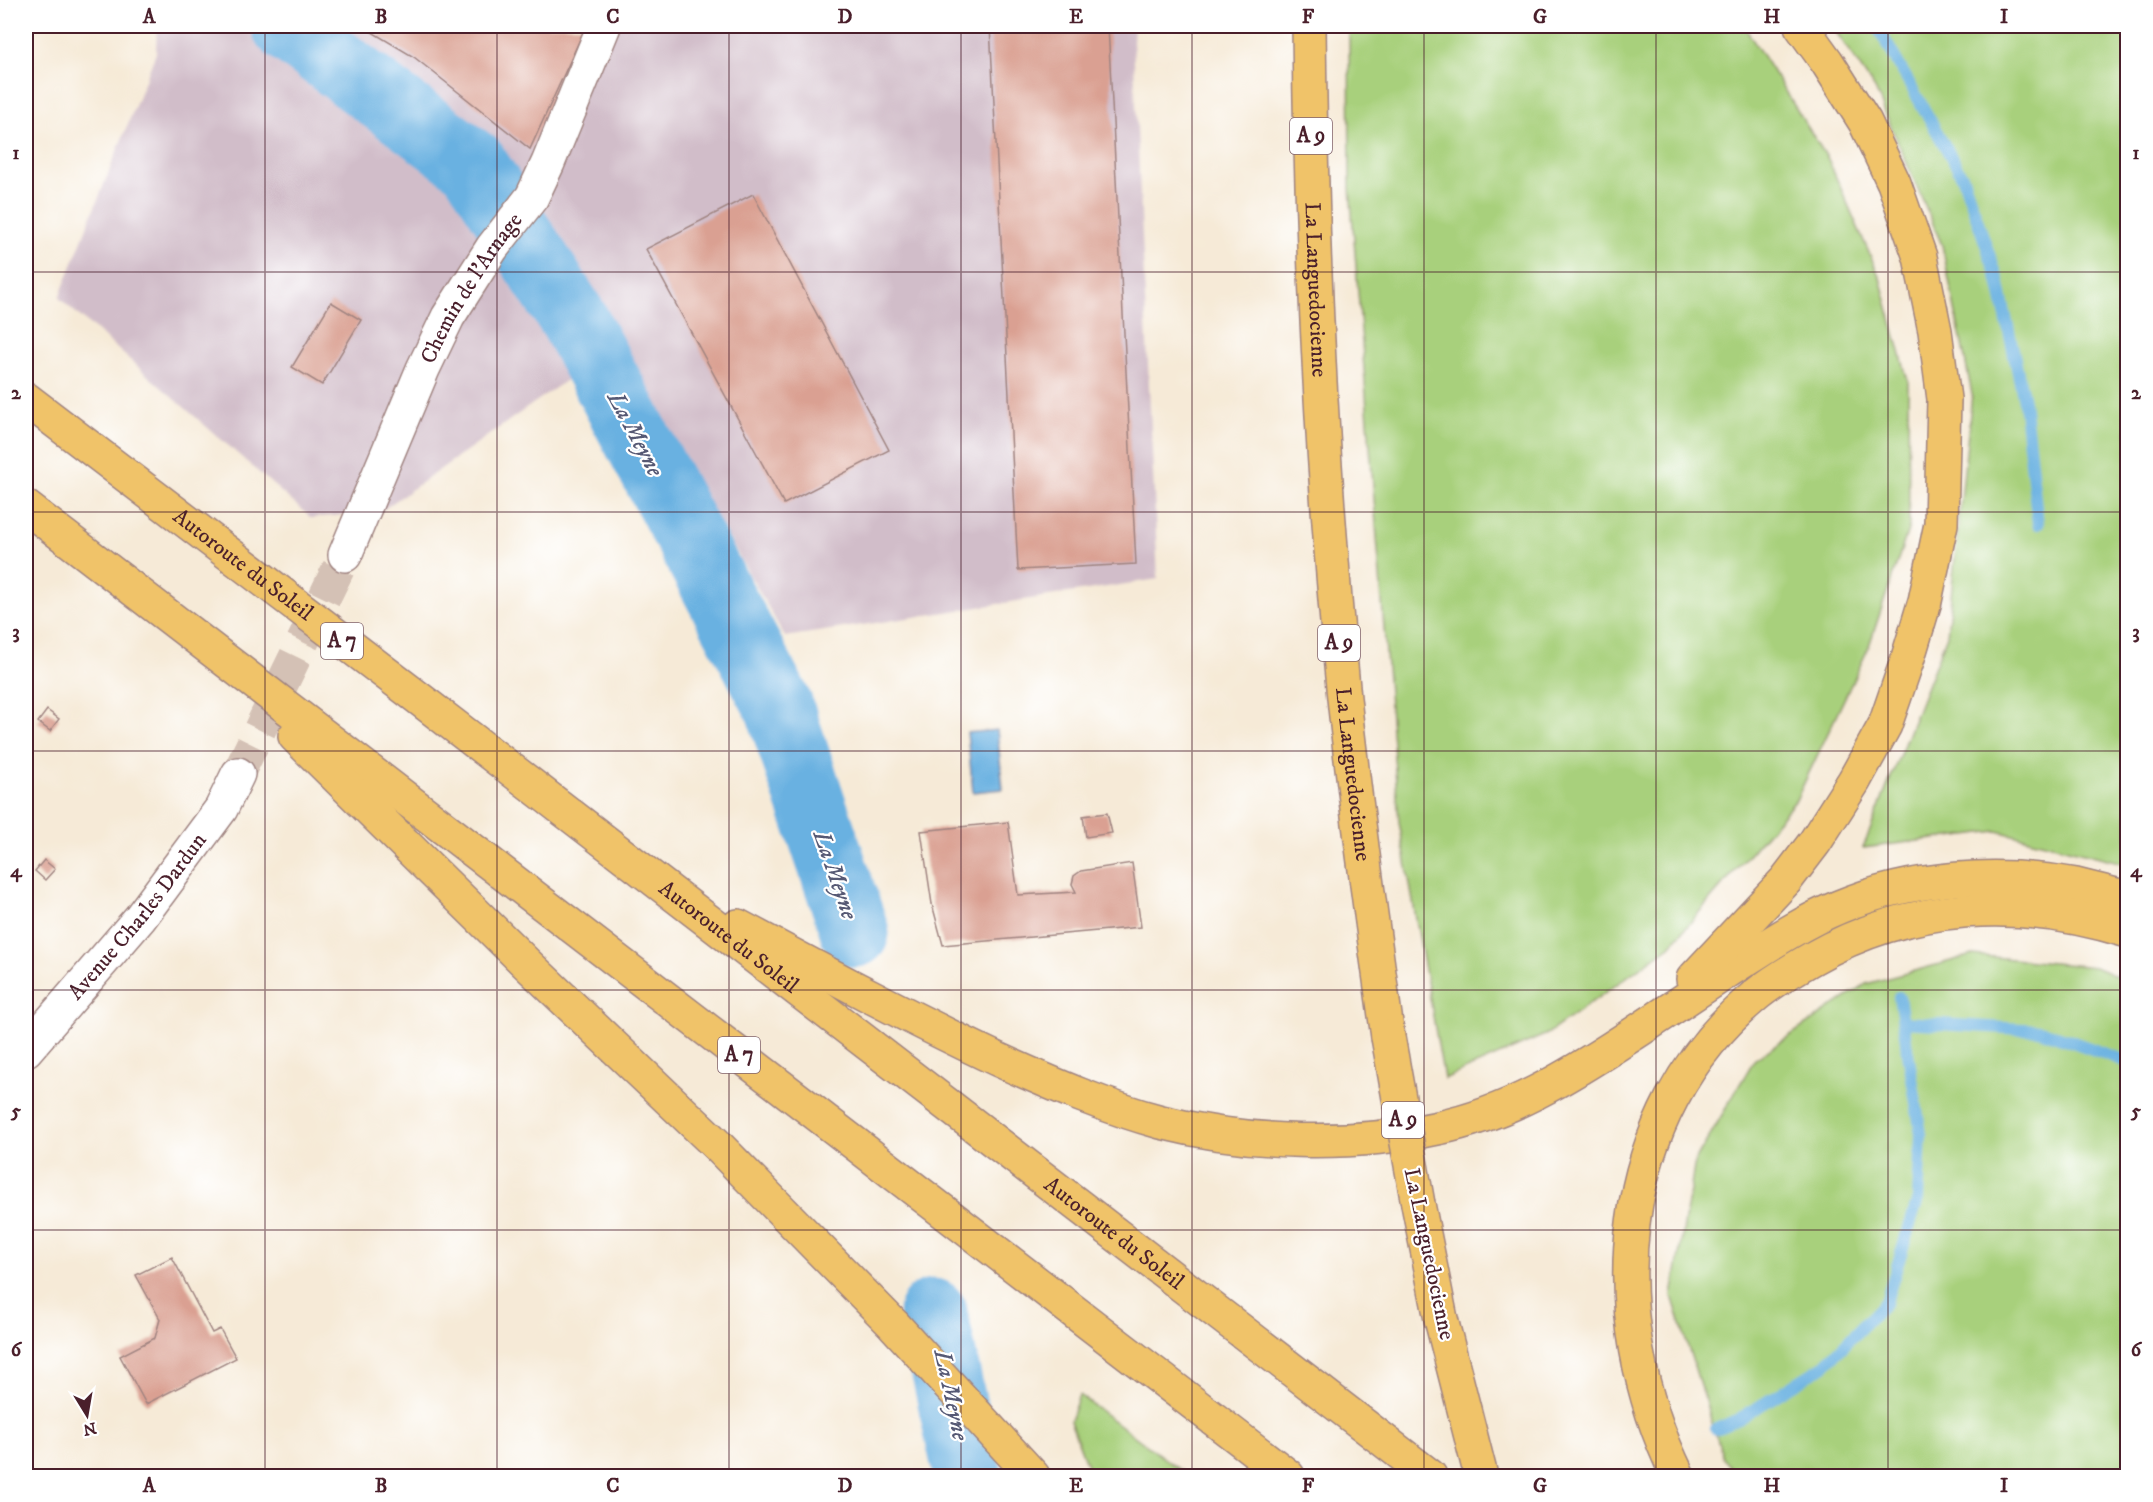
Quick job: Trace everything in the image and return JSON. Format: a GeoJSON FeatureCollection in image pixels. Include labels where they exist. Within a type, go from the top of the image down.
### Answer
{"type":"FeatureCollection","features":[{"type":"Feature","properties":{"kind":"highway","name":"La Languedocienne"},"geometry":{"type":"LineString","coordinates":[[1309,26],[1320,377],[1335,596],[1358,815],[1388,1037],[1418,1204],[1441,1319],[1481,1476]]}},
{"type":"Feature","properties":{"kind":"highway"},"geometry":{"type":"LineString","coordinates":[[1654,1020],[1786,880],[1815,842],[1854,780],[1885,725],[1925,601],[1941,524],[1944,399],[1935,331],[1920,258],[1894,183],[1865,122],[1801,26]]}},
{"type":"Feature","properties":{"kind":"highway","name":"Autoroute du Soleil"},"geometry":{"type":"LineString","coordinates":[[26,399],[1430,1476]]}},
{"type":"Feature","properties":{"kind":"highway","name":"A 7"},"geometry":{"type":"LineString","coordinates":[[26,507],[1288,1476]]}},
{"type":"Feature","properties":{"kind":"highway"},"geometry":{"type":"LineString","coordinates":[[190,633],[526,963],[717,1145],[893,1324],[1033,1476]]}},
{"type":"Feature","properties":{"kind":"highway"},"geometry":{"type":"LineString","coordinates":[[658,884],[935,1030],[1062,1089],[1161,1122],[1235,1136],[1312,1140],[1355,1139],[1439,1128],[1487,1114],[1537,1092],[1589,1063],[1768,945],[1806,923],[1839,907],[1911,885],[1977,879],[2040,880],[2077,885],[2127,898]]}},
{"type":"Feature","properties":{"kind":"highway"},"geometry":{"type":"LineString","coordinates":[[1678,1476],[1655,1424],[1635,1341],[1630,1301],[1629,1262],[1634,1208],[1654,1135],[1668,1106],[1694,1062],[1721,1029],[1757,994],[1829,949],[1886,925],[1923,916],[2000,908],[2030,910],[2103,923],[2127,931]]}},
{"type":"Feature","properties":{"kind":"street","name":"Chemin de l'Arnage"},"geometry":{"type":"LineString","coordinates":[[345,555],[448,317],[492,248],[532,197],[548,164],[604,26]]}},
{"type":"Feature","properties":{"kind":"street","name":"Avenue Charles Dardun"},"geometry":{"type":"LineString","coordinates":[[26,1050],[140,918],[221,810],[238,774]]}},
{"type":"Feature","properties":{"kind":"shaded area"},"geometry":{"type":"Polygon","coordinates":[[[157,26],[1134,26],[1158,579],[785,637],[619,343],[381,511],[311,518],[59,298],[156,53],[157,26]]]}},
{"type":"Feature","properties":{"kind":"green space"},"geometry":{"type":"Polygon","coordinates":[[[1349,26],[1744,26],[1828,159],[1880,278],[1908,381],[1909,527],[1868,649],[1796,800],[1670,946],[1547,1034],[1444,1079],[1399,822],[1350,188],[1349,26]]]}},
{"type":"Feature","properties":{"kind":"green space"},"geometry":{"type":"Polygon","coordinates":[[[1832,26],[2127,26],[2127,864],[1997,831],[1863,848],[1947,635],[1972,394],[1942,245],[1875,89],[1832,26]]]}},
{"type":"Feature","properties":{"kind":"green space"},"geometry":{"type":"Polygon","coordinates":[[[1973,955],[2095,967],[2127,981],[2127,1476],[1737,1476],[1723,1458],[1672,1296],[1695,1161],[1754,1060],[1866,984],[1973,955]]]}},
{"type":"Feature","properties":{"kind":"green space"},"geometry":{"type":"Polygon","coordinates":[[[1079,1395],[1188,1476],[1091,1476],[1070,1421],[1079,1395]]]}},
{"type":"Feature","properties":{"kind":"water"},"geometry":{"type":"Polygon","coordinates":[[[997,730],[1003,789],[973,792],[967,733],[997,730]]]}},
{"type":"Feature","properties":{"kind":"water"},"geometry":{"type":"Polygon","coordinates":[[[935,1418],[990,1476],[946,1476],[935,1418]]]}},
{"type":"Feature","properties":{"kind":"building"},"geometry":{"type":"Polygon","coordinates":[[[362,26],[586,26],[530,149],[414,57],[362,26]]]}},
{"type":"Feature","properties":{"kind":"building"},"geometry":{"type":"Polygon","coordinates":[[[990,26],[1108,26],[1136,564],[1018,570],[990,26]]]}},
{"type":"Feature","properties":{"kind":"building"},"geometry":{"type":"Polygon","coordinates":[[[753,194],[889,450],[784,504],[646,249],[753,194]]]}},
{"type":"Feature","properties":{"kind":"building"},"geometry":{"type":"Polygon","coordinates":[[[331,302],[361,320],[322,385],[292,367],[331,302]]]}},
{"type":"Feature","properties":{"kind":"building"},"geometry":{"type":"Polygon","coordinates":[[[47,710],[59,719],[50,731],[38,722],[47,710]]]}},
{"type":"Feature","properties":{"kind":"building"},"geometry":{"type":"Polygon","coordinates":[[[1107,813],[1112,833],[1086,837],[1083,816],[1107,813]]]}},
{"type":"Feature","properties":{"kind":"building"},"geometry":{"type":"Polygon","coordinates":[[[1008,822],[1018,895],[1076,892],[1072,884],[1074,876],[1081,871],[1132,863],[1141,927],[943,945],[932,904],[921,831],[1008,822]]]}},
{"type":"Feature","properties":{"kind":"building"},"geometry":{"type":"Polygon","coordinates":[[[44,860],[55,869],[45,880],[35,871],[44,860]]]}},
{"type":"Feature","properties":{"kind":"building"},"geometry":{"type":"Polygon","coordinates":[[[172,1257],[212,1333],[220,1329],[236,1358],[146,1404],[120,1356],[155,1338],[160,1319],[136,1275],[172,1257]]]}},
{"type":"Feature","properties":{"kind":"waterway","name":"La Meyne"},"geometry":{"type":"LineString","coordinates":[[286,26],[473,164],[574,320],[779,707],[855,933]]}},
{"type":"Feature","properties":{"kind":"waterway"},"geometry":{"type":"LineString","coordinates":[[1877,26],[1963,178],[1998,280],[2024,401],[2038,524]]}},
{"type":"Feature","properties":{"kind":"waterway"},"geometry":{"type":"LineString","coordinates":[[1716,1429],[1739,1419],[1825,1365],[1886,1302],[1918,1199],[1921,1134],[1899,997]]}},
{"type":"Feature","properties":{"kind":"waterway"},"geometry":{"type":"LineString","coordinates":[[1903,1022],[2040,1030],[2128,1062]]}},
{"type":"Feature","properties":{"kind":"waterway","name":"La Meyne"},"geometry":{"type":"LineString","coordinates":[[933,1313],[968,1476]]}},
{"type":"Feature","properties":{"kind":"tunnel"},"geometry":{"type":"LineString","coordinates":[[238,774],[345,555]]}}]}
